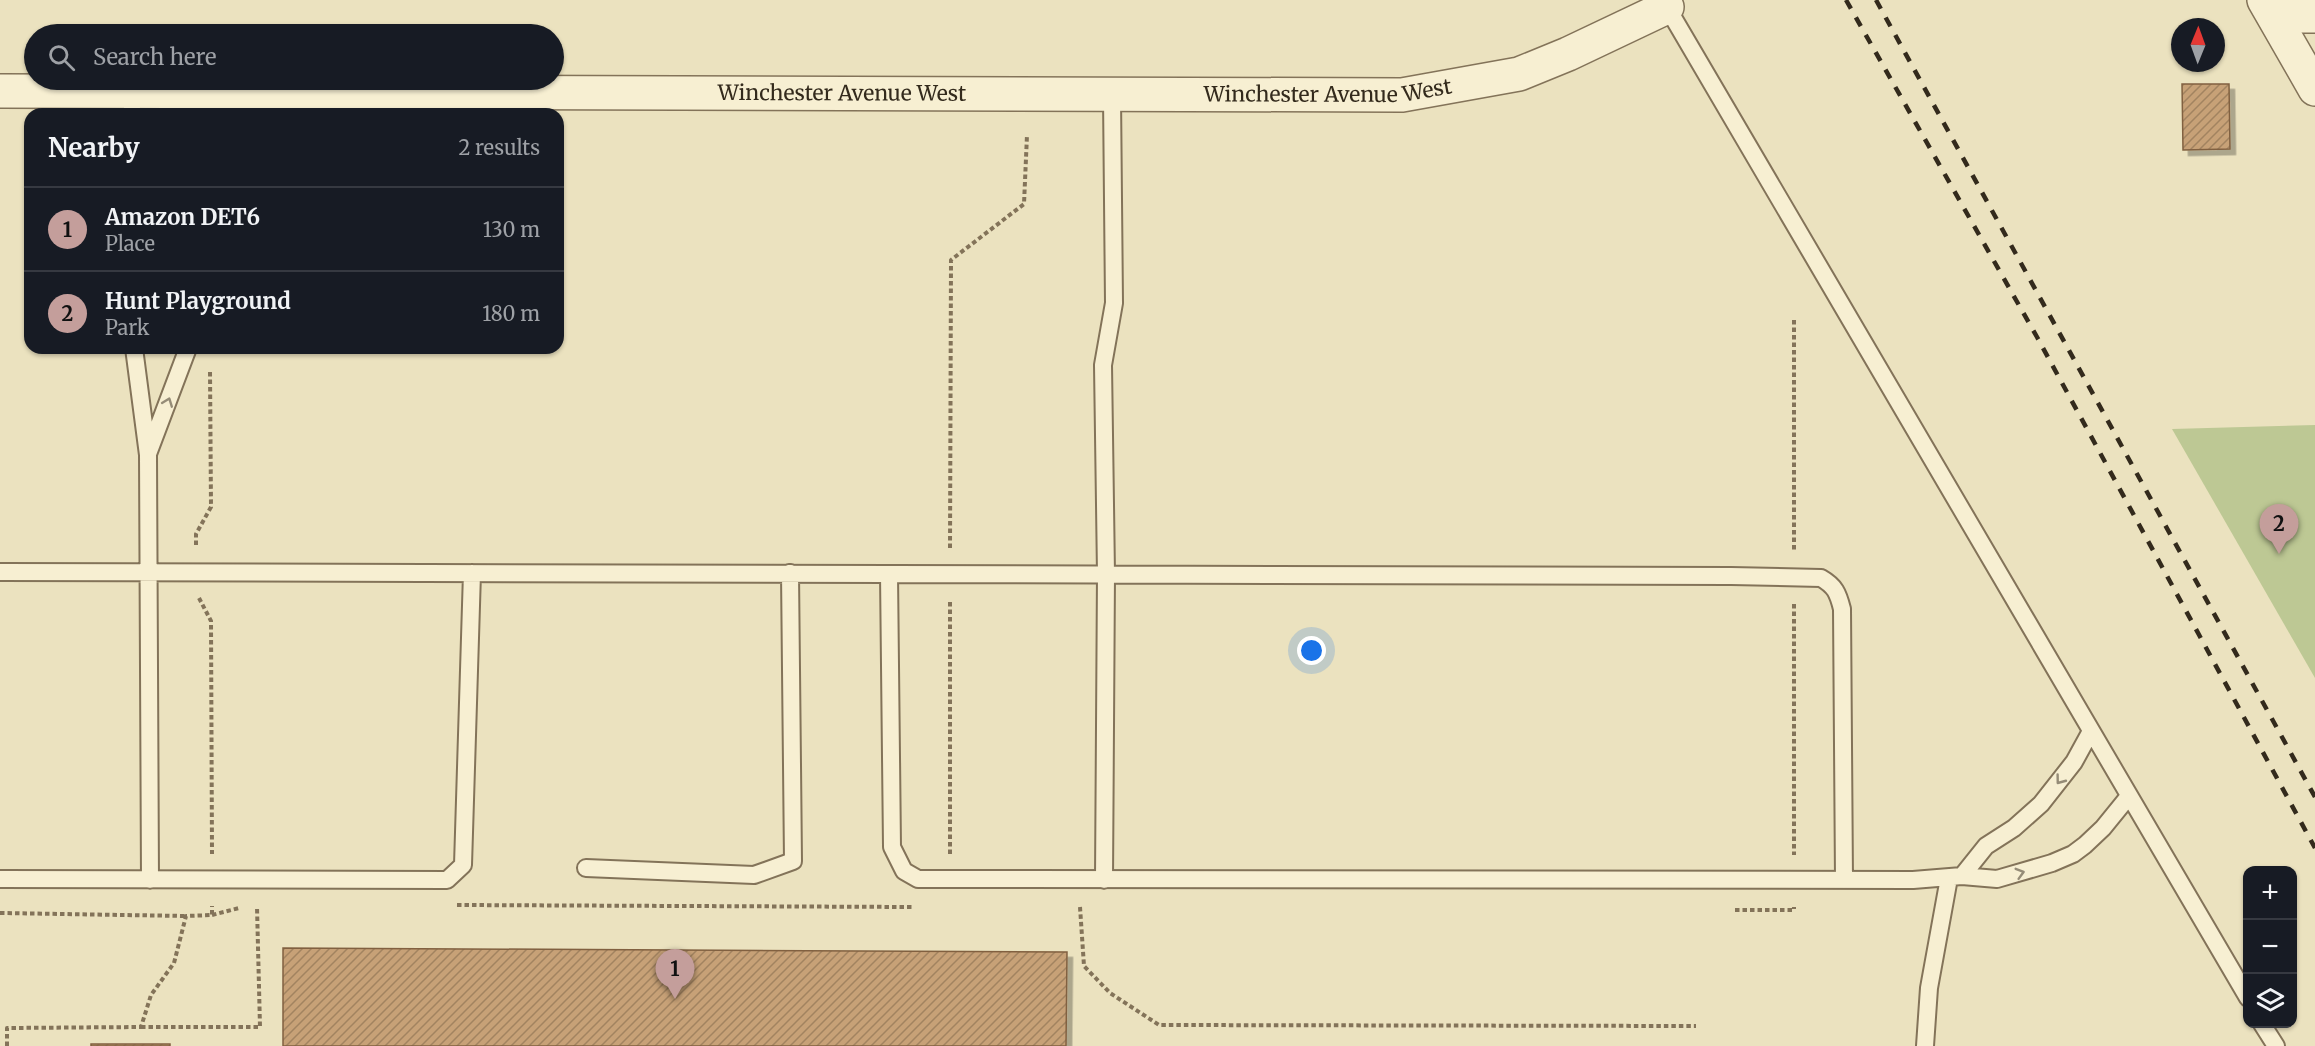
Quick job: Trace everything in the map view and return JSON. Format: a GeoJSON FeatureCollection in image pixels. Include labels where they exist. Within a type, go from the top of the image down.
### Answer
{"type":"FeatureCollection","features":[{"type":"Feature","properties":{"kind":"street","name":"Winchester Avenue West"},"geometry":{"type":"LineString","coordinates":[[0,91],[132,103],[201,98],[1354,97],[1402,95],[1454,88],[1519,74],[1568,54],[1665,3]]}},
{"type":"Feature","properties":{"kind":"street"},"geometry":{"type":"LineString","coordinates":[[2269,8],[2315,16]]}},
{"type":"Feature","properties":{"kind":"street"},"geometry":{"type":"LineString","coordinates":[[2269,8],[2315,89]]}},
{"type":"Feature","properties":{"kind":"lane"},"geometry":{"type":"LineString","coordinates":[[1665,3],[2243,991]]}},
{"type":"Feature","properties":{"kind":"lane"},"geometry":{"type":"LineString","coordinates":[[1104,880],[1106,574],[1103,365],[1114,303],[1112,96]]}},
{"type":"Feature","properties":{"kind":"lane"},"geometry":{"type":"LineString","coordinates":[[135,354],[148,455],[150,880]]}},
{"type":"Feature","properties":{"kind":"lane"},"geometry":{"type":"LineString","coordinates":[[148,455],[186,354]]}},
{"type":"Feature","properties":{"kind":"lane"},"geometry":{"type":"LineString","coordinates":[[0,572],[1794,576],[1821,578],[1832,584],[1838,594],[1842,609],[1844,880]]}},
{"type":"Feature","properties":{"kind":"lane"},"geometry":{"type":"LineString","coordinates":[[0,879],[447,880],[463,865],[472,573]]}},
{"type":"Feature","properties":{"kind":"lane"},"geometry":{"type":"LineString","coordinates":[[586,868],[753,874],[793,861],[790,573]]}},
{"type":"Feature","properties":{"kind":"lane"},"geometry":{"type":"LineString","coordinates":[[889,574],[892,847],[904,871],[918,879],[1794,881],[1956,877],[1997,879],[2052,863],[2073,854],[2103,828],[2129,796]]}},
{"type":"Feature","properties":{"kind":"lane"},"geometry":{"type":"LineString","coordinates":[[1925,1046],[1929,988],[1956,877],[1986,846],[2014,828],[2041,804],[2074,762],[2091,731]]}},
{"type":"Feature","properties":{"kind":"lane"},"geometry":{"type":"LineString","coordinates":[[2265,1028],[2276,1046]]}},
{"type":"Feature","properties":{"kind":"path"},"geometry":{"type":"LineString","coordinates":[[950,880],[951,260],[1024,204],[1027,135]]}},
{"type":"Feature","properties":{"kind":"path"},"geometry":{"type":"LineString","coordinates":[[1732,910],[1794,910],[1794,320]]}},
{"type":"Feature","properties":{"kind":"path"},"geometry":{"type":"LineString","coordinates":[[141,1027],[260,1027],[257,904],[212,915]]}},
{"type":"Feature","properties":{"kind":"path"},"geometry":{"type":"LineString","coordinates":[[448,905],[914,907]]}},
{"type":"Feature","properties":{"kind":"path"},"geometry":{"type":"LineString","coordinates":[[1068,907],[1088,907]]}},
{"type":"Feature","properties":{"kind":"path"},"geometry":{"type":"LineString","coordinates":[[1080,907],[1084,966],[1110,993],[1159,1025],[1696,1026]]}},
{"type":"Feature","properties":{"kind":"path"},"geometry":{"type":"LineString","coordinates":[[0,914],[186,916]]}},
{"type":"Feature","properties":{"kind":"green space"},"geometry":{"type":"Polygon","coordinates":[[[2315,425],[2315,678],[2172,429],[2315,425]]]}},
{"type":"Feature","properties":{"kind":"building"},"geometry":{"type":"Polygon","coordinates":[[[2182,84],[2229,84],[2230,149],[2183,150],[2182,84]]]}},
{"type":"Feature","properties":{"kind":"building"},"geometry":{"type":"Polygon","coordinates":[[[283,948],[1067,952],[1066,1046],[283,1046],[283,948]]]}},
{"type":"Feature","properties":{"kind":"building"},"geometry":{"type":"Polygon","coordinates":[[[91,1044],[170,1044],[170,1046],[91,1046],[91,1044]]]}},
{"type":"Feature","properties":{"kind":"railway"},"geometry":{"type":"LineString","coordinates":[[1846,0],[2037,337],[2315,848]]}},
{"type":"Feature","properties":{"kind":"railway"},"geometry":{"type":"LineString","coordinates":[[1876,0],[2315,797]]}},
{"type":"Feature","properties":{"kind":"place","name":"Hunt Playground"},"geometry":{"type":"Point","coordinates":[2279,554]}},
{"type":"Feature","properties":{"kind":"place","name":"Amazon DET6"},"geometry":{"type":"Point","coordinates":[675,999]}}]}
